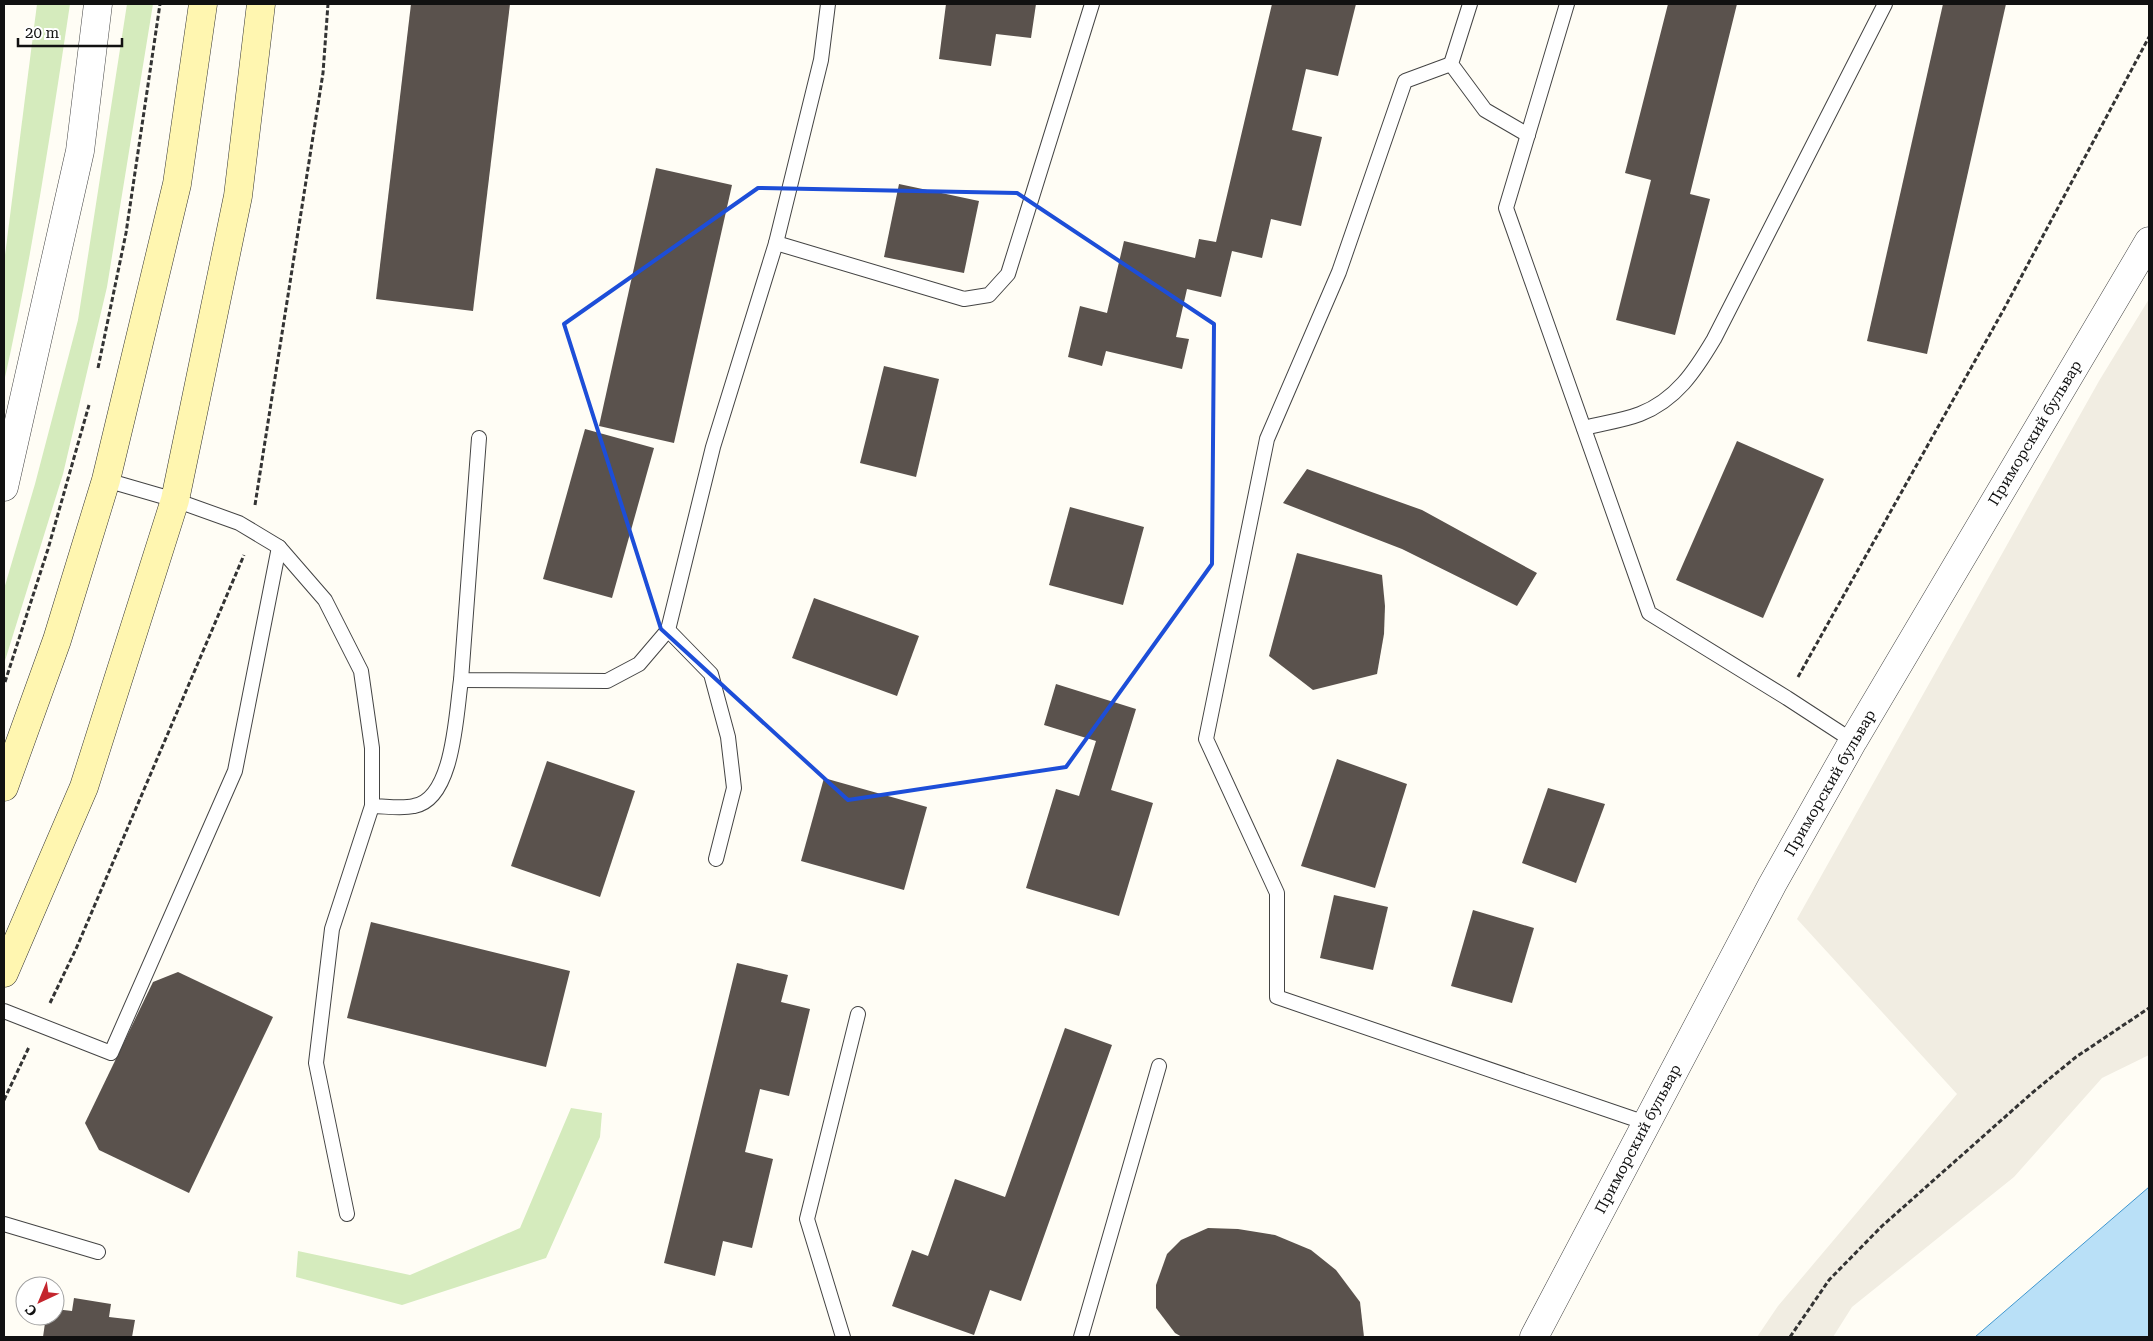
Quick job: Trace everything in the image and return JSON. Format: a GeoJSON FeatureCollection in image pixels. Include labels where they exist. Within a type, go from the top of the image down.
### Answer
{"type":"FeatureCollection","features":[{"type":"Feature","properties":{"kind":"main road"},"geometry":{"type":"LineString","coordinates":[[4,787],[57,640],[106,480],[177,184],[203,4]]}},
{"type":"Feature","properties":{"kind":"main road"},"geometry":{"type":"LineString","coordinates":[[4,973],[84,787],[174,500],[238,196],[261,4]]}},
{"type":"Feature","properties":{"kind":"street"},"geometry":{"type":"LineString","coordinates":[[4,487],[80,150],[98,4]]}},
{"type":"Feature","properties":{"kind":"street","name":"Приморский бульвар"},"geometry":{"type":"LineString","coordinates":[[1534,1337],[1772,885],[1853,741],[2149,241]]}},
{"type":"Feature","properties":{"kind":"lane"},"geometry":{"type":"LineString","coordinates":[[461,680],[607,682],[639,664],[668,630],[713,447],[776,243],[821,60],[828,4]]}},
{"type":"Feature","properties":{"kind":"lane"},"geometry":{"type":"LineString","coordinates":[[776,243],[964,299],[988,295],[1008,274],[1092,4]]}},
{"type":"Feature","properties":{"kind":"lane"},"geometry":{"type":"LineString","coordinates":[[1451,64],[1470,4]]}},
{"type":"Feature","properties":{"kind":"lane"},"geometry":{"type":"LineString","coordinates":[[1568,4],[1506,208],[1649,613],[1853,741]]}},
{"type":"Feature","properties":{"kind":"lane"},"geometry":{"type":"LineString","coordinates":[[1584,428],[1640,414],[1670,398],[1692,375],[1714,339],[1885,4]]}},
{"type":"Feature","properties":{"kind":"lane"},"geometry":{"type":"LineString","coordinates":[[1451,64],[1484,110],[1528,136]]}},
{"type":"Feature","properties":{"kind":"lane"},"geometry":{"type":"LineString","coordinates":[[1451,64],[1405,81],[1340,272],[1268,439],[1206,739],[1277,893],[1277,997],[1646,1123]]}},
{"type":"Feature","properties":{"kind":"lane"},"geometry":{"type":"LineString","coordinates":[[372,806],[415,806],[434,794],[446,774],[461,680],[479,438]]}},
{"type":"Feature","properties":{"kind":"lane"},"geometry":{"type":"LineString","coordinates":[[106,480],[174,500],[239,524],[279,547],[325,600],[360,671],[372,748],[372,806],[332,930],[316,1063],[348,1214]]}},
{"type":"Feature","properties":{"kind":"lane"},"geometry":{"type":"LineString","coordinates":[[4,1011],[111,1053],[235,771],[279,547]]}},
{"type":"Feature","properties":{"kind":"lane"},"geometry":{"type":"LineString","coordinates":[[668,630],[710,674],[728,737],[734,788],[716,859]]}},
{"type":"Feature","properties":{"kind":"lane"},"geometry":{"type":"LineString","coordinates":[[843,1337],[807,1219],[858,1014]]}},
{"type":"Feature","properties":{"kind":"lane"},"geometry":{"type":"LineString","coordinates":[[1080,1337],[1159,1066]]}},
{"type":"Feature","properties":{"kind":"lane"},"geometry":{"type":"LineString","coordinates":[[4,1224],[98,1252]]}},
{"type":"Feature","properties":{"kind":"path"},"geometry":{"type":"LineString","coordinates":[[96,373],[126,233],[160,4]]}},
{"type":"Feature","properties":{"kind":"path"},"geometry":{"type":"LineString","coordinates":[[4,1100],[76,949],[242,564],[260,481],[323,73],[328,4]]}},
{"type":"Feature","properties":{"kind":"path"},"geometry":{"type":"LineString","coordinates":[[1787,698],[2004,309],[2149,37]]}},
{"type":"Feature","properties":{"kind":"path"},"geometry":{"type":"LineString","coordinates":[[4,687],[48,549],[90,401]]}},
{"type":"Feature","properties":{"kind":"path"},"geometry":{"type":"LineString","coordinates":[[1790,1337],[1829,1280],[1882,1226],[2076,1057],[2149,1008]]}},
{"type":"Feature","properties":{"kind":"highlighted area"},"geometry":{"type":"Polygon","coordinates":[[[758,188],[1017,193],[1214,324],[1212,564],[1066,767],[848,800],[661,629],[564,324],[758,188]]]}},
{"type":"Feature","properties":{"kind":"green space"},"geometry":{"type":"Polygon","coordinates":[[[37,4],[70,4],[32,241],[4,382],[4,263],[37,4]]]}},
{"type":"Feature","properties":{"kind":"green space"},"geometry":{"type":"Polygon","coordinates":[[[127,4],[153,4],[107,287],[63,474],[4,664],[4,589],[35,484],[78,320],[127,4]]]}},
{"type":"Feature","properties":{"kind":"green space"},"geometry":{"type":"Polygon","coordinates":[[[571,1108],[602,1113],[600,1137],[546,1258],[402,1305],[296,1277],[298,1251],[410,1275],[520,1228],[571,1108]]]}},
{"type":"Feature","properties":{"kind":"shaded area"},"geometry":{"type":"Polygon","coordinates":[[[2149,299],[2149,1055],[2102,1078],[2014,1177],[1852,1307],[1833,1337],[1757,1337],[1778,1306],[1957,1094],[1797,919],[2099,381],[2149,299]]]}},
{"type":"Feature","properties":{"kind":"water"},"geometry":{"type":"Polygon","coordinates":[[[2149,1187],[2149,1337],[1975,1337],[2149,1187]]]}},
{"type":"Feature","properties":{"kind":"building"},"geometry":{"type":"Polygon","coordinates":[[[411,4],[510,4],[473,311],[376,299],[411,4]]]}},
{"type":"Feature","properties":{"kind":"building"},"geometry":{"type":"Polygon","coordinates":[[[946,4],[1036,4],[1031,38],[996,34],[991,66],[939,59],[946,4]]]}},
{"type":"Feature","properties":{"kind":"building"},"geometry":{"type":"Polygon","coordinates":[[[1272,4],[1356,4],[1338,76],[1306,69],[1292,130],[1322,137],[1301,226],[1271,219],[1262,258],[1232,251],[1221,297],[1187,289],[1176,337],[1189,339],[1182,369],[1106,351],[1102,366],[1068,357],[1080,306],[1107,313],[1124,241],[1195,258],[1199,239],[1216,242],[1272,4]]]}},
{"type":"Feature","properties":{"kind":"building"},"geometry":{"type":"Polygon","coordinates":[[[1668,4],[1737,4],[1690,194],[1710,199],[1675,335],[1616,320],[1651,180],[1625,173],[1668,4]]]}},
{"type":"Feature","properties":{"kind":"building"},"geometry":{"type":"Polygon","coordinates":[[[1943,4],[2006,4],[1927,354],[1867,341],[1943,4]]]}},
{"type":"Feature","properties":{"kind":"building"},"geometry":{"type":"Polygon","coordinates":[[[656,168],[732,185],[674,443],[599,426],[656,168]]]}},
{"type":"Feature","properties":{"kind":"building"},"geometry":{"type":"Polygon","coordinates":[[[899,184],[979,201],[964,273],[884,257],[899,184]]]}},
{"type":"Feature","properties":{"kind":"building"},"geometry":{"type":"Polygon","coordinates":[[[884,366],[939,379],[916,477],[860,463],[884,366]]]}},
{"type":"Feature","properties":{"kind":"building"},"geometry":{"type":"Polygon","coordinates":[[[585,429],[654,448],[612,598],[543,579],[585,429]]]}},
{"type":"Feature","properties":{"kind":"building"},"geometry":{"type":"Polygon","coordinates":[[[1737,441],[1824,479],[1763,618],[1676,580],[1737,441]]]}},
{"type":"Feature","properties":{"kind":"building"},"geometry":{"type":"Polygon","coordinates":[[[1307,469],[1422,510],[1537,573],[1517,606],[1402,549],[1283,503],[1307,469]]]}},
{"type":"Feature","properties":{"kind":"building"},"geometry":{"type":"Polygon","coordinates":[[[1070,507],[1144,527],[1123,605],[1049,585],[1070,507]]]}},
{"type":"Feature","properties":{"kind":"building"},"geometry":{"type":"Polygon","coordinates":[[[1297,553],[1382,575],[1385,606],[1384,634],[1377,674],[1313,690],[1269,656],[1297,553]]]}},
{"type":"Feature","properties":{"kind":"building"},"geometry":{"type":"Polygon","coordinates":[[[814,598],[919,636],[897,696],[792,658],[814,598]]]}},
{"type":"Feature","properties":{"kind":"building"},"geometry":{"type":"Polygon","coordinates":[[[1056,684],[1136,709],[1111,790],[1153,803],[1119,916],[1026,888],[1056,789],[1079,796],[1096,741],[1044,725],[1056,684]]]}},
{"type":"Feature","properties":{"kind":"building"},"geometry":{"type":"Polygon","coordinates":[[[1337,759],[1407,784],[1375,888],[1301,866],[1337,759]]]}},
{"type":"Feature","properties":{"kind":"building"},"geometry":{"type":"Polygon","coordinates":[[[547,761],[635,791],[600,897],[511,866],[547,761]]]}},
{"type":"Feature","properties":{"kind":"building"},"geometry":{"type":"Polygon","coordinates":[[[824,778],[927,807],[904,890],[801,861],[824,778]]]}},
{"type":"Feature","properties":{"kind":"building"},"geometry":{"type":"Polygon","coordinates":[[[1548,788],[1605,804],[1576,883],[1522,863],[1548,788]]]}},
{"type":"Feature","properties":{"kind":"building"},"geometry":{"type":"Polygon","coordinates":[[[1334,895],[1388,907],[1373,970],[1320,958],[1334,895]]]}},
{"type":"Feature","properties":{"kind":"building"},"geometry":{"type":"Polygon","coordinates":[[[1473,910],[1534,928],[1512,1003],[1451,986],[1473,910]]]}},
{"type":"Feature","properties":{"kind":"building"},"geometry":{"type":"Polygon","coordinates":[[[371,922],[570,971],[546,1067],[347,1018],[371,922]]]}},
{"type":"Feature","properties":{"kind":"building"},"geometry":{"type":"Polygon","coordinates":[[[737,963],[788,975],[781,1002],[810,1009],[789,1096],[760,1089],[745,1152],[773,1159],[752,1248],[723,1241],[715,1276],[664,1263],[737,963]]]}},
{"type":"Feature","properties":{"kind":"building"},"geometry":{"type":"Polygon","coordinates":[[[178,972],[273,1017],[189,1193],[99,1150],[85,1123],[153,982],[178,972]]]}},
{"type":"Feature","properties":{"kind":"building"},"geometry":{"type":"Polygon","coordinates":[[[1065,1028],[1112,1045],[1021,1301],[990,1290],[974,1335],[892,1306],[912,1250],[928,1256],[955,1179],[1005,1197],[1065,1028]]]}},
{"type":"Feature","properties":{"kind":"building"},"geometry":{"type":"Polygon","coordinates":[[[1208,1228],[1238,1229],[1275,1235],[1311,1250],[1336,1270],[1360,1302],[1364,1337],[1182,1337],[1175,1333],[1156,1308],[1156,1285],[1167,1254],[1181,1240],[1208,1228]]]}},
{"type":"Feature","properties":{"kind":"building"},"geometry":{"type":"Polygon","coordinates":[[[74,1298],[111,1304],[109,1317],[135,1320],[132,1337],[43,1337],[45,1326],[65,1326],[65,1310],[72,1311],[74,1298]]]}}]}
